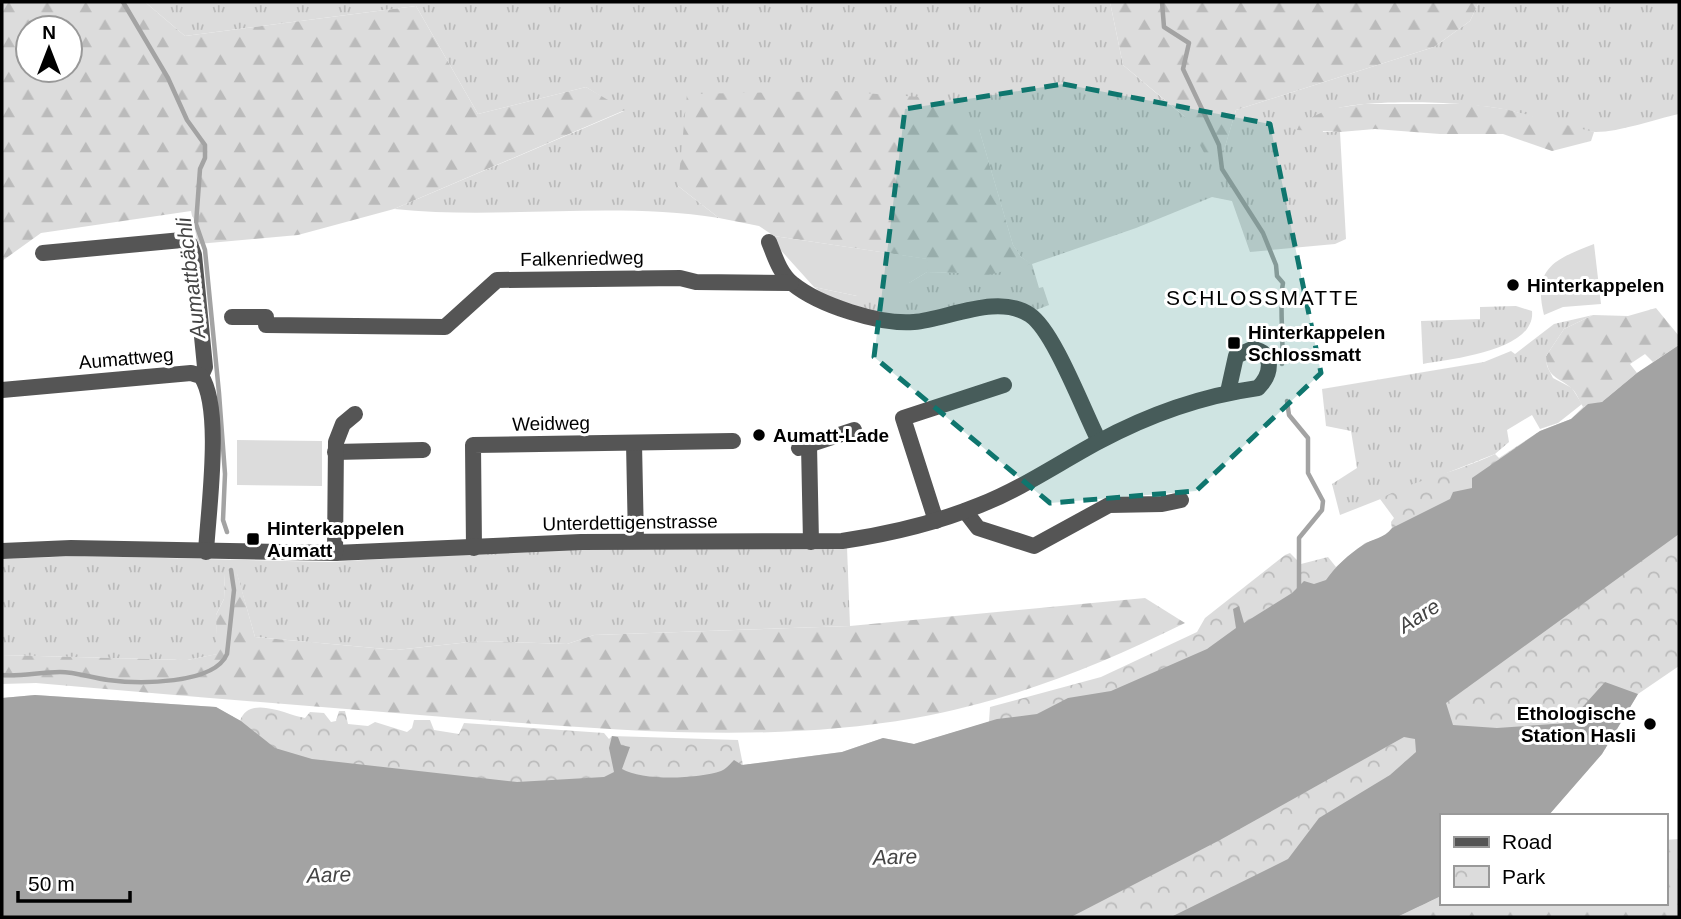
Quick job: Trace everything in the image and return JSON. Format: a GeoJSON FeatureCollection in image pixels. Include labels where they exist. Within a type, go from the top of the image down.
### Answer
{"type":"FeatureCollection","features":[{"type":"Feature","properties":{"kind":"street"},"geometry":{"type":"LineString","coordinates":[[43,253],[183,240],[190,244],[194,255],[205,368],[201,376]]}},
{"type":"Feature","properties":{"kind":"street"},"geometry":{"type":"LineString","coordinates":[[769,242],[781,270],[791,283]]}},
{"type":"Feature","properties":{"kind":"street","name":"Falkenriedweg"},"geometry":{"type":"LineString","coordinates":[[232,317],[266,317],[266,325],[445,327],[497,280],[680,278],[696,282],[791,283],[820,300],[881,321],[915,322],[993,308],[1016,309],[1030,315],[1048,337],[1099,441]]}},
{"type":"Feature","properties":{"kind":"street","name":"Aumattweg"},"geometry":{"type":"LineString","coordinates":[[2,390],[191,373],[201,376],[208,396],[213,452],[206,552]]}},
{"type":"Feature","properties":{"kind":"street"},"geometry":{"type":"LineString","coordinates":[[936,520],[903,418],[1004,384]]}},
{"type":"Feature","properties":{"kind":"street","name":"Unterdettigenstrasse"},"geometry":{"type":"LineString","coordinates":[[2,551],[71,548],[335,553],[636,541],[811,542],[882,535],[965,511],[1003,495],[1099,441],[1174,407],[1228,392]]}},
{"type":"Feature","properties":{"kind":"street"},"geometry":{"type":"LineString","coordinates":[[335,553],[335,452],[340,429],[355,414]]}},
{"type":"Feature","properties":{"kind":"street"},"geometry":{"type":"LineString","coordinates":[[811,542],[804,447],[854,430]]}},
{"type":"Feature","properties":{"kind":"street","name":"Weidweg"},"geometry":{"type":"LineString","coordinates":[[474,548],[473,445],[733,441]]}},
{"type":"Feature","properties":{"kind":"street"},"geometry":{"type":"LineString","coordinates":[[634,443],[636,541]]}},
{"type":"Feature","properties":{"kind":"street"},"geometry":{"type":"LineString","coordinates":[[335,452],[424,450]]}},
{"type":"Feature","properties":{"kind":"street"},"geometry":{"type":"LineString","coordinates":[[965,511],[978,528],[1034,546],[1109,505],[1162,504],[1181,500]]}},
{"type":"Feature","properties":{"kind":"highlighted area"},"geometry":{"type":"Polygon","coordinates":[[[1063,84],[1270,124],[1321,373],[1196,491],[1050,503],[874,357],[905,109],[1063,84]]]}},
{"type":"Feature","properties":{"kind":"green space"},"geometry":{"type":"Polygon","coordinates":[[[2,2],[145,2],[185,36],[416,6],[478,114],[586,87],[625,110],[394,209],[298,235],[198,244],[191,211],[41,233],[2,261],[2,2]]]}},
{"type":"Feature","properties":{"kind":"green space"},"geometry":{"type":"Polygon","coordinates":[[[145,2],[1110,2],[1123,65],[1224,150],[1236,110],[1434,47],[1470,21],[1479,2],[1679,2],[1679,114],[1626,128],[1596,132],[1574,129],[1514,111],[1463,104],[1381,103],[1335,109],[1319,115],[1323,132],[1340,132],[1346,239],[1335,244],[1250,252],[1232,201],[1212,197],[1136,228],[1032,264],[1039,288],[1043,287],[1049,305],[1036,310],[1028,305],[891,318],[829,298],[814,287],[857,296],[909,283],[927,272],[961,273],[1031,264],[1021,257],[1013,245],[979,129],[678,186],[719,218],[638,211],[475,213],[394,209],[624,111],[586,87],[478,114],[416,6],[185,36],[145,2]]]}},
{"type":"Feature","properties":{"kind":"green space"},"geometry":{"type":"Polygon","coordinates":[[[1110,2],[1479,2],[1470,21],[1434,47],[1236,110],[1224,150],[1207,158],[1184,116],[1123,65],[1110,2]]]}},
{"type":"Feature","properties":{"kind":"green space"},"geometry":{"type":"Polygon","coordinates":[[[835,91],[934,98],[979,129],[1013,245],[1021,257],[1032,264],[965,281],[961,273],[927,272],[927,259],[774,236],[759,226],[719,218],[678,186],[687,94],[835,91]]]}},
{"type":"Feature","properties":{"kind":"green space"},"geometry":{"type":"Polygon","coordinates":[[[1364,104],[1469,104],[1505,109],[1594,132],[1591,141],[1552,151],[1503,134],[1440,134],[1375,129],[1340,132],[1297,130],[1300,123],[1329,109],[1364,104]]]}},
{"type":"Feature","properties":{"kind":"green space"},"geometry":{"type":"Polygon","coordinates":[[[774,236],[928,259],[927,272],[909,283],[900,296],[857,296],[814,287],[777,246],[774,236]]]}},
{"type":"Feature","properties":{"kind":"green space"},"geometry":{"type":"Polygon","coordinates":[[[1594,244],[1601,304],[1563,307],[1544,315],[1541,286],[1550,267],[1558,260],[1594,244]]]}},
{"type":"Feature","properties":{"kind":"green space"},"geometry":{"type":"Polygon","coordinates":[[[1516,306],[1532,311],[1530,325],[1507,344],[1471,356],[1423,364],[1421,321],[1480,319],[1480,307],[1516,306]]]}},
{"type":"Feature","properties":{"kind":"green space"},"geometry":{"type":"Polygon","coordinates":[[[1656,308],[1679,336],[1679,345],[1653,362],[1645,354],[1630,364],[1637,373],[1602,402],[1583,407],[1576,393],[1550,372],[1546,356],[1564,329],[1593,315],[1628,316],[1656,308]]]}},
{"type":"Feature","properties":{"kind":"green space"},"geometry":{"type":"Polygon","coordinates":[[[1593,315],[1564,329],[1546,356],[1553,378],[1572,388],[1582,404],[1558,423],[1540,429],[1532,415],[1507,430],[1509,442],[1495,454],[1340,515],[1332,484],[1357,468],[1351,431],[1326,426],[1322,389],[1484,362],[1511,351],[1515,354],[1554,324],[1593,315]]]}},
{"type":"Feature","properties":{"kind":"green space"},"geometry":{"type":"Polygon","coordinates":[[[1679,345],[1679,666],[1638,694],[1602,754],[1550,814],[1440,814],[1440,896],[1397,917],[2,917],[2,698],[35,695],[216,707],[240,721],[245,713],[260,707],[305,718],[310,712],[324,713],[331,722],[336,721],[339,711],[345,711],[348,724],[368,726],[375,722],[407,732],[412,728],[414,720],[430,720],[434,730],[459,734],[464,723],[604,733],[609,739],[612,736],[738,740],[743,765],[842,752],[883,738],[914,744],[989,722],[990,707],[1101,677],[1197,632],[1205,618],[1285,555],[1290,553],[1301,564],[1328,557],[1336,567],[1365,543],[1387,536],[1392,529],[1391,522],[1394,518],[1380,499],[1495,454],[1499,458],[1540,431],[1571,419],[1583,407],[1602,402],[1637,373],[1679,345]]]}},
{"type":"Feature","properties":{"kind":"green space"},"geometry":{"type":"Polygon","coordinates":[[[237,440],[322,441],[322,486],[237,485],[237,440]]]}},
{"type":"Feature","properties":{"kind":"green space"},"geometry":{"type":"Polygon","coordinates":[[[847,547],[850,626],[594,635],[567,644],[479,641],[396,650],[255,637],[237,574],[225,574],[224,599],[216,615],[218,654],[187,660],[2,655],[2,559],[82,556],[330,562],[583,548],[847,547]]]}},
{"type":"Feature","properties":{"kind":"green space"},"geometry":{"type":"Polygon","coordinates":[[[237,573],[255,637],[396,650],[479,641],[567,644],[594,635],[850,626],[1145,598],[1185,623],[1086,668],[986,702],[915,718],[804,731],[692,732],[581,727],[36,683],[2,684],[2,655],[187,660],[217,654],[216,615],[224,599],[225,574],[237,573]]]}},
{"type":"Feature","properties":{"kind":"green space"},"geometry":{"type":"Polygon","coordinates":[[[1679,839],[1679,917],[1397,917],[1440,896],[1440,905],[1667,905],[1667,840],[1679,839]]]}},
{"type":"Feature","properties":{"kind":"water","name":"Aare"},"geometry":{"type":"Polygon","coordinates":[[[1679,345],[1679,534],[1446,703],[1453,725],[1497,728],[1568,723],[1605,682],[1638,694],[1602,754],[1550,814],[1440,814],[1440,896],[1397,917],[1171,917],[1288,859],[1319,818],[1390,775],[1416,752],[1415,739],[1404,737],[1220,840],[1071,917],[2,917],[2,698],[35,695],[216,707],[241,721],[275,748],[312,759],[517,782],[604,777],[614,772],[609,748],[612,736],[618,737],[621,745],[630,747],[622,769],[643,776],[670,778],[711,774],[726,768],[734,760],[742,765],[842,752],[883,738],[914,744],[997,719],[1037,714],[1068,698],[1111,691],[1207,649],[1236,628],[1233,609],[1239,606],[1244,623],[1292,593],[1304,581],[1314,584],[1326,580],[1343,561],[1363,545],[1450,499],[1453,492],[1472,488],[1472,478],[1540,431],[1571,419],[1588,404],[1602,402],[1637,373],[1679,345]]]}},
{"type":"Feature","properties":{"kind":"waterway","name":"Aumattbächli"},"geometry":{"type":"LineString","coordinates":[[123,2],[168,78],[187,120],[205,145],[205,158],[200,169],[196,224],[205,250],[225,474],[223,520],[227,532]]}},
{"type":"Feature","properties":{"kind":"waterway"},"geometry":{"type":"LineString","coordinates":[[1162,2],[1164,27],[1189,43],[1183,69],[1219,145],[1222,169],[1263,233],[1276,265],[1277,276],[1283,283],[1282,364]]}},
{"type":"Feature","properties":{"kind":"waterway"},"geometry":{"type":"LineString","coordinates":[[1287,401],[1289,415],[1308,438],[1308,473],[1323,501],[1322,510],[1299,538],[1299,593]]}},
{"type":"Feature","properties":{"kind":"waterway","name":"Aumattbächli"},"geometry":{"type":"LineString","coordinates":[[2,675],[66,672],[108,680],[155,682],[207,672],[227,654],[234,590],[231,570]]}},
{"type":"Feature","properties":{"kind":"place","name":"Hinterkappelen"},"geometry":{"type":"Point","coordinates":[1513,285]}},
{"type":"Feature","properties":{"kind":"place","name":"Hinterkappelen Schlossmatt"},"geometry":{"type":"Point","coordinates":[1234,343]}},
{"type":"Feature","properties":{"kind":"place","name":"Aumatt-Lade"},"geometry":{"type":"Point","coordinates":[759,435]}},
{"type":"Feature","properties":{"kind":"place","name":"Hinterkappelen Aumatt"},"geometry":{"type":"Point","coordinates":[253,539]}},
{"type":"Feature","properties":{"kind":"place","name":"Ethologische Station Hasli"},"geometry":{"type":"Point","coordinates":[1650,724]}},
{"type":"Feature","properties":{"kind":"district","name":"SCHLOSSMATTE"},"geometry":{"type":"Point","coordinates":[1263,298]}}]}
